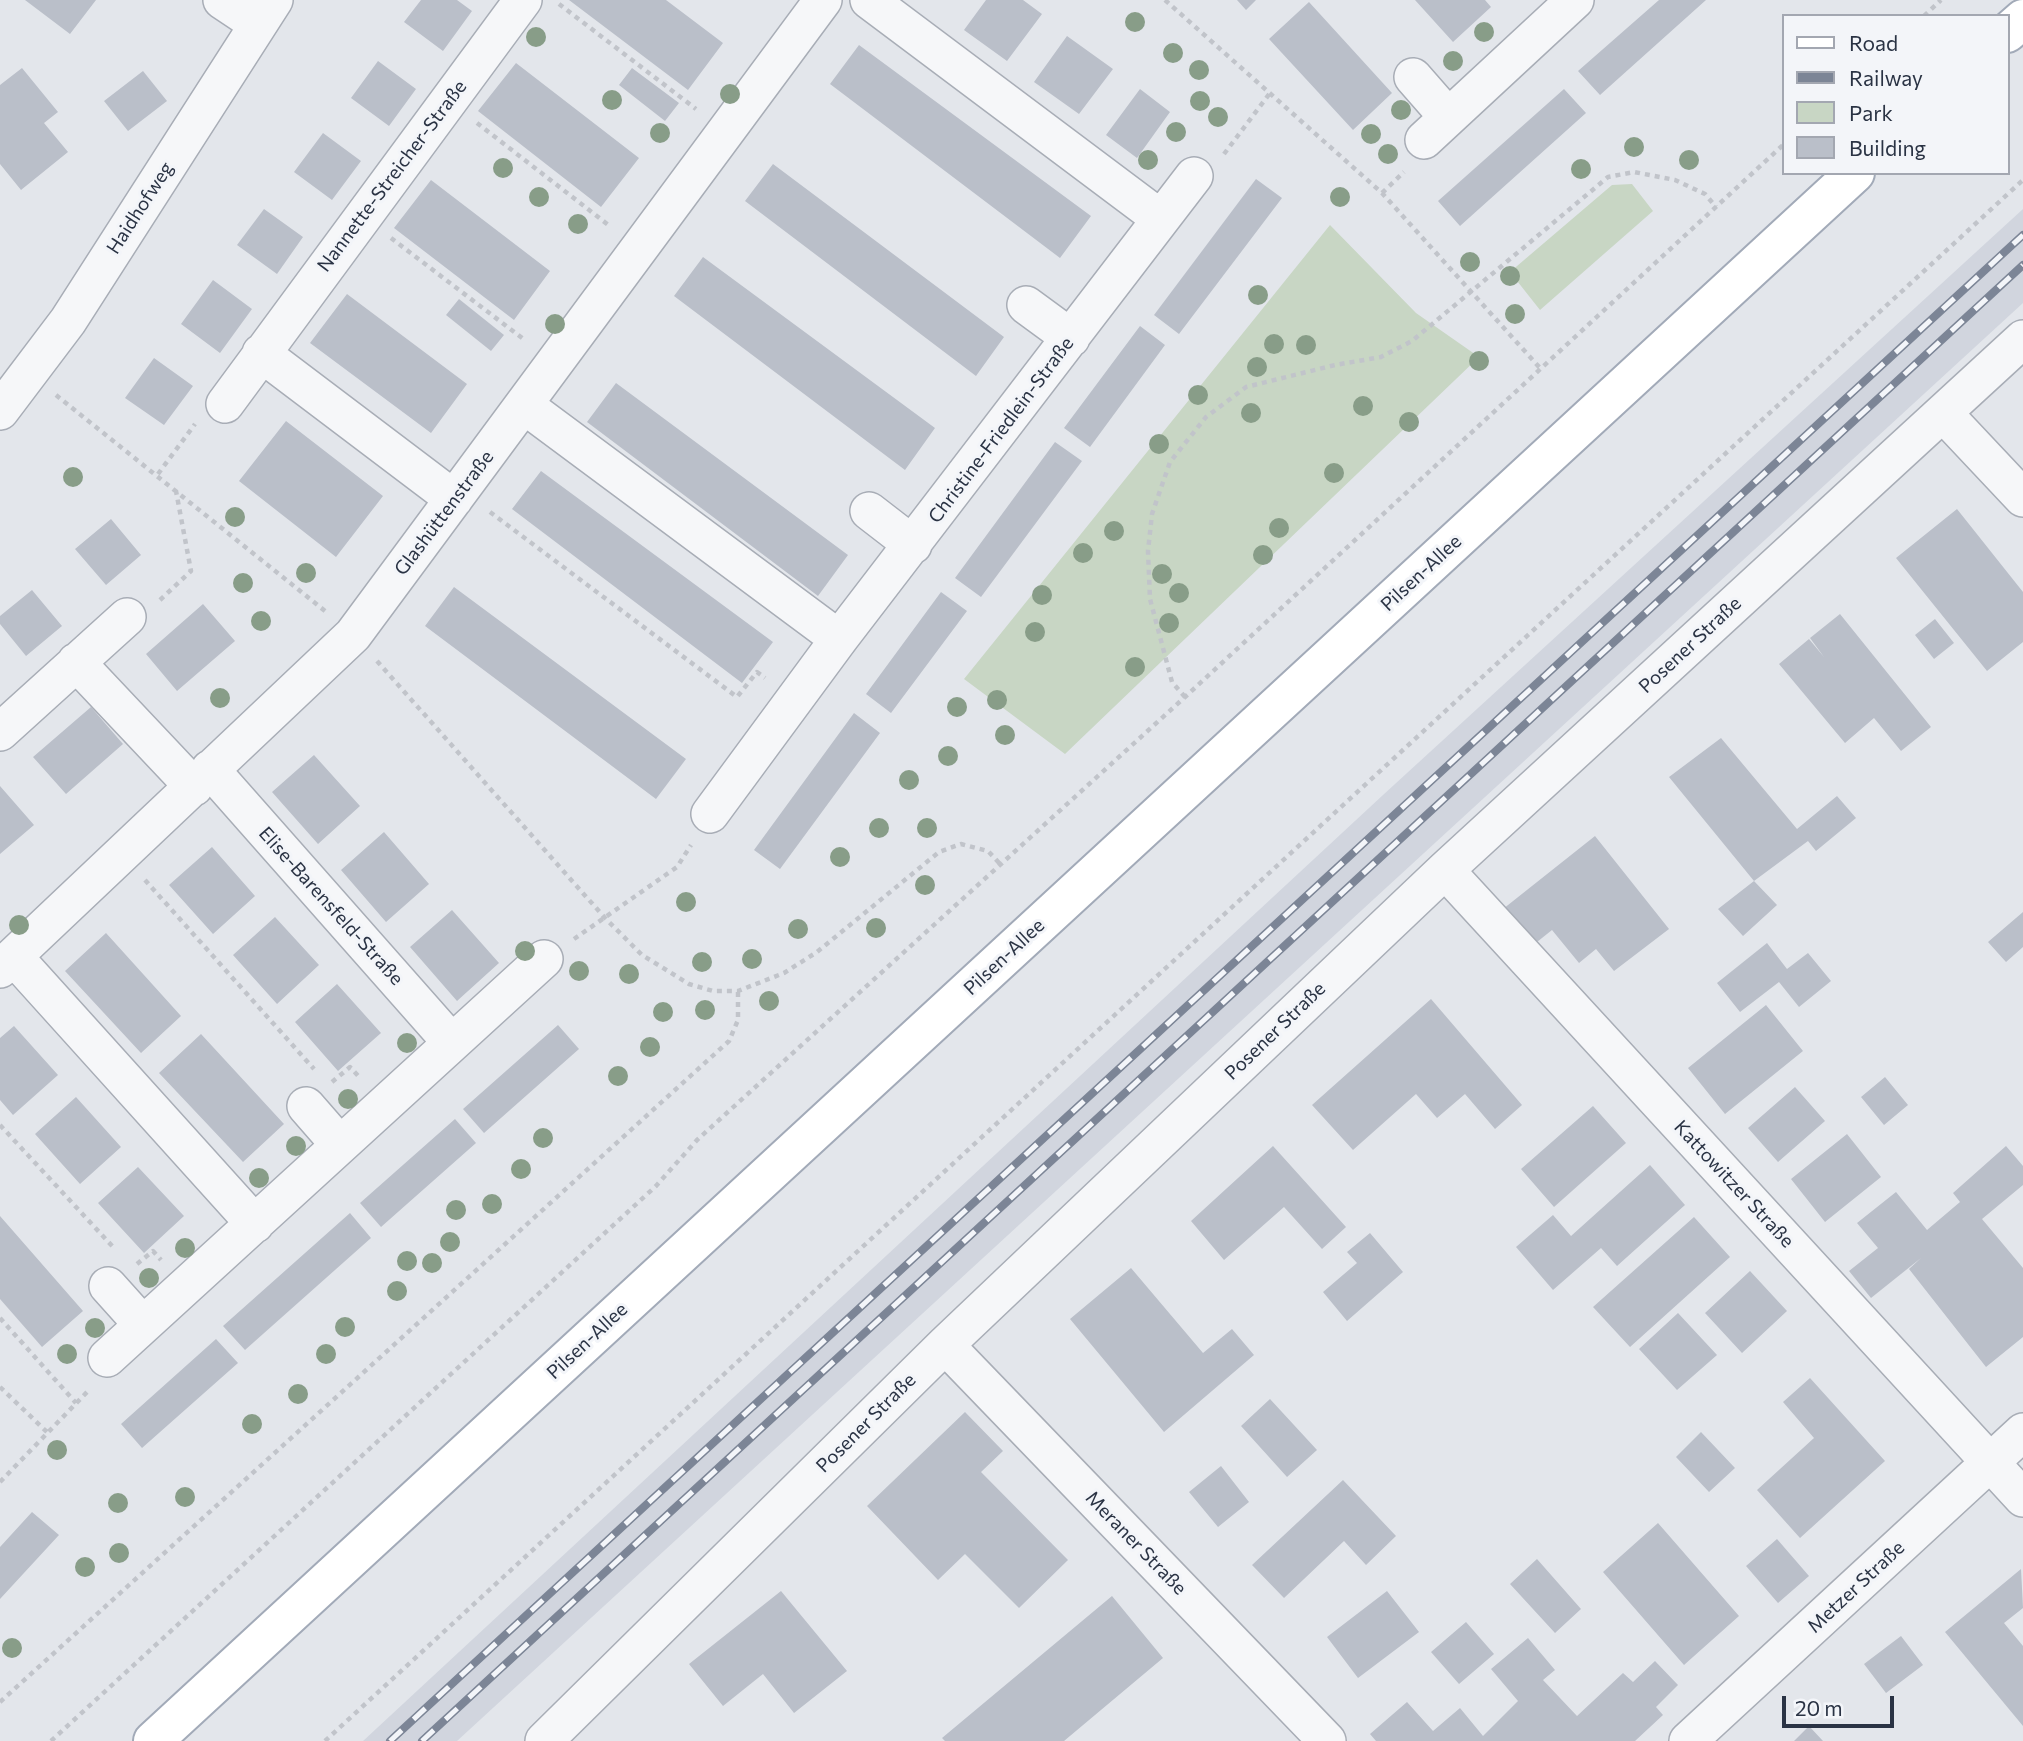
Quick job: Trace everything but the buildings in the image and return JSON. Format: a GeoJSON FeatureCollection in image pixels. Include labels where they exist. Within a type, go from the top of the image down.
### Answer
{"type":"FeatureCollection","features":[{"type":"Feature","properties":{"kind":"main road"},"geometry":{"type":"LineString","coordinates":[[2009,31],[2023,19]]}},
{"type":"Feature","properties":{"kind":"main road","name":"Pilsen-Allee"},"geometry":{"type":"LineString","coordinates":[[153,1741],[1853,175]]}},
{"type":"Feature","properties":{"kind":"street"},"geometry":{"type":"LineString","coordinates":[[222,0],[266,12]]}},
{"type":"Feature","properties":{"kind":"street","name":"Nannette-Streicher-Straße"},"geometry":{"type":"LineString","coordinates":[[225,404],[523,0]]}},
{"type":"Feature","properties":{"kind":"street"},"geometry":{"type":"LineString","coordinates":[[869,0],[1161,219]]}},
{"type":"Feature","properties":{"kind":"street","name":"Glashüttenstraße"},"geometry":{"type":"LineString","coordinates":[[7,963],[354,635],[819,2]]}},
{"type":"Feature","properties":{"kind":"street"},"geometry":{"type":"LineString","coordinates":[[1413,77],[1436,129],[1569,2]]}},
{"type":"Feature","properties":{"kind":"street","name":"Haidhofweg"},"geometry":{"type":"LineString","coordinates":[[0,411],[68,321],[266,12]]}},
{"type":"Feature","properties":{"kind":"street","name":"Christine-Friedlein-Straße"},"geometry":{"type":"LineString","coordinates":[[710,814],[839,639],[1194,176]]}},
{"type":"Feature","properties":{"kind":"street"},"geometry":{"type":"LineString","coordinates":[[1026,305],[1071,338]]}},
{"type":"Feature","properties":{"kind":"street","name":"Posener Straße"},"geometry":{"type":"LineString","coordinates":[[544,1741],[945,1345],[1445,870],[2023,339]]}},
{"type":"Feature","properties":{"kind":"street"},"geometry":{"type":"LineString","coordinates":[[261,353],[458,495]]}},
{"type":"Feature","properties":{"kind":"street"},"geometry":{"type":"LineString","coordinates":[[524,405],[839,639]]}},
{"type":"Feature","properties":{"kind":"street"},"geometry":{"type":"LineString","coordinates":[[1943,412],[2023,498]]}},
{"type":"Feature","properties":{"kind":"street"},"geometry":{"type":"LineString","coordinates":[[869,511],[913,545]]}},
{"type":"Feature","properties":{"kind":"street"},"geometry":{"type":"LineString","coordinates":[[0,732],[127,617]]}},
{"type":"Feature","properties":{"kind":"street","name":"Elise-Barensfeld-Straße"},"geometry":{"type":"LineString","coordinates":[[76,662],[202,778],[452,1043]]}},
{"type":"Feature","properties":{"kind":"street","name":"Kattowitzer Straße"},"geometry":{"type":"LineString","coordinates":[[1445,870],[2023,1499]]}},
{"type":"Feature","properties":{"kind":"street"},"geometry":{"type":"LineString","coordinates":[[107,1358],[544,959]]}},
{"type":"Feature","properties":{"kind":"street"},"geometry":{"type":"LineString","coordinates":[[7,963],[255,1224]]}},
{"type":"Feature","properties":{"kind":"street"},"geometry":{"type":"LineString","coordinates":[[318,1089],[340,1145]]}},
{"type":"Feature","properties":{"kind":"street"},"geometry":{"type":"LineString","coordinates":[[121,1271],[143,1325]]}},
{"type":"Feature","properties":{"kind":"street","name":"Meraner Straße"},"geometry":{"type":"LineString","coordinates":[[945,1345],[1327,1741]]}},
{"type":"Feature","properties":{"kind":"street","name":"Metzer Straße"},"geometry":{"type":"LineString","coordinates":[[1688,1741],[2023,1432]]}},
{"type":"Feature","properties":{"kind":"path"},"geometry":{"type":"LineString","coordinates":[[554,0],[702,114]]}},
{"type":"Feature","properties":{"kind":"path"},"geometry":{"type":"LineString","coordinates":[[1165,0],[1382,193],[1540,368]]}},
{"type":"Feature","properties":{"kind":"path"},"geometry":{"type":"LineString","coordinates":[[1926,14],[1941,0]]}},
{"type":"Feature","properties":{"kind":"path"},"geometry":{"type":"LineString","coordinates":[[1194,176],[1202,182],[1270,93]]}},
{"type":"Feature","properties":{"kind":"path"},"geometry":{"type":"LineString","coordinates":[[448,101],[614,229]]}},
{"type":"Feature","properties":{"kind":"path"},"geometry":{"type":"LineString","coordinates":[[51,1741],[656,1186],[697,1140],[1185,697],[1782,146]]}},
{"type":"Feature","properties":{"kind":"path"},"geometry":{"type":"LineString","coordinates":[[1185,697],[1172,682],[1150,599],[1148,551],[1152,514],[1170,462],[1206,417],[1246,387],[1335,365],[1381,357],[1412,341],[1608,177],[1634,172],[1675,180],[1705,194],[1716,207]]}},
{"type":"Feature","properties":{"kind":"path"},"geometry":{"type":"LineString","coordinates":[[325,1741],[2023,180]]}},
{"type":"Feature","properties":{"kind":"path"},"geometry":{"type":"LineString","coordinates":[[362,216],[529,343]]}},
{"type":"Feature","properties":{"kind":"path"},"geometry":{"type":"LineString","coordinates":[[158,474],[214,397],[225,404]]}},
{"type":"Feature","properties":{"kind":"path"},"geometry":{"type":"LineString","coordinates":[[127,617],[143,615],[191,571],[176,489]]}},
{"type":"Feature","properties":{"kind":"path"},"geometry":{"type":"LineString","coordinates":[[458,495],[737,697],[757,672]]}},
{"type":"Feature","properties":{"kind":"path"},"geometry":{"type":"LineString","coordinates":[[544,959],[677,867],[710,814]]}},
{"type":"Feature","properties":{"kind":"path"},"geometry":{"type":"LineString","coordinates":[[606,918],[642,955],[689,984],[713,991],[737,991],[784,973],[817,952],[939,852],[961,844],[988,851],[1001,865]]}},
{"type":"Feature","properties":{"kind":"path"},"geometry":{"type":"LineString","coordinates":[[122,855],[318,1089],[350,1068],[384,1104]]}},
{"type":"Feature","properties":{"kind":"path"},"geometry":{"type":"LineString","coordinates":[[0,1702],[729,1041],[738,1020],[737,991]]}},
{"type":"Feature","properties":{"kind":"path"},"geometry":{"type":"LineString","coordinates":[[0,1125],[121,1271],[153,1251],[185,1287]]}},
{"type":"Feature","properties":{"kind":"path"},"geometry":{"type":"LineString","coordinates":[[0,1318],[76,1403]]}},
{"type":"Feature","properties":{"kind":"path"},"geometry":{"type":"LineString","coordinates":[[0,1482],[103,1376],[107,1358]]}},
{"type":"Feature","properties":{"kind":"path"},"geometry":{"type":"LineString","coordinates":[[0,1387],[48,1433]]}},
{"type":"Feature","properties":{"kind":"shaded area"},"geometry":{"type":"Polygon","coordinates":[[[2023,209],[2023,303],[457,1741],[363,1741],[1383,795],[2023,209]]]}},
{"type":"Feature","properties":{"kind":"green space"},"geometry":{"type":"Polygon","coordinates":[[[1632,184],[1653,211],[1540,310],[1510,272],[1612,185],[1632,184]]]}},
{"type":"Feature","properties":{"kind":"green space"},"geometry":{"type":"Polygon","coordinates":[[[1330,225],[1416,313],[1479,357],[1065,754],[964,679],[1330,225]]]}},
{"type":"Feature","properties":{"kind":"railway"},"geometry":{"type":"LineString","coordinates":[[390,1741],[2023,235]]}},
{"type":"Feature","properties":{"kind":"railway"},"geometry":{"type":"LineString","coordinates":[[422,1741],[2023,265]]}}]}
